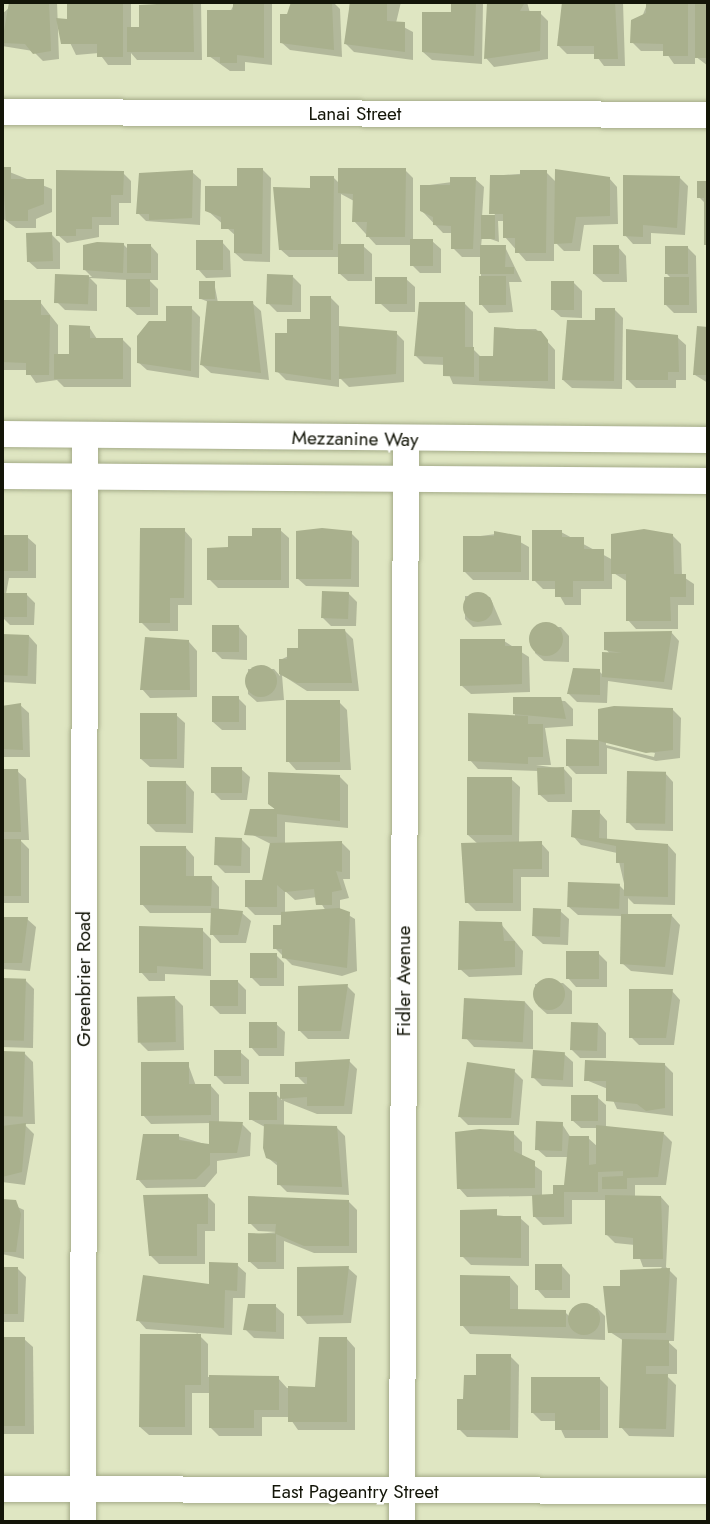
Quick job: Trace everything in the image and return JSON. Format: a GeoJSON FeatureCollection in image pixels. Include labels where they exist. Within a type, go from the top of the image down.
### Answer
{"type":"FeatureCollection","features":[{"type":"Feature","properties":{"kind":"street","name":"Lanai Street"},"geometry":{"type":"LineString","coordinates":[[2,112],[708,115]]}},
{"type":"Feature","properties":{"kind":"street","name":"Mezzanine Way"},"geometry":{"type":"LineString","coordinates":[[2,434],[708,440]]}},
{"type":"Feature","properties":{"kind":"street","name":"Greenbrier Road"},"geometry":{"type":"LineString","coordinates":[[83,1522],[85,435]]}},
{"type":"Feature","properties":{"kind":"street","name":"Fidler Avenue"},"geometry":{"type":"LineString","coordinates":[[402,1522],[406,439]]}},
{"type":"Feature","properties":{"kind":"street","name":"Mezzanine Way"},"geometry":{"type":"LineString","coordinates":[[2,476],[708,481]]}},
{"type":"Feature","properties":{"kind":"street","name":"East Pageantry Street"},"geometry":{"type":"LineString","coordinates":[[2,1489],[402,1493],[708,1491]]}},
{"type":"Feature","properties":{"kind":"building"},"geometry":{"type":"Polygon","coordinates":[[[9,2],[49,2],[51,51],[33,54],[25,44],[2,43],[9,2]]]}},
{"type":"Feature","properties":{"kind":"building"},"geometry":{"type":"Polygon","coordinates":[[[67,2],[123,2],[123,57],[97,57],[97,44],[61,44],[56,18],[67,19],[67,2]]]}},
{"type":"Feature","properties":{"kind":"building"},"geometry":{"type":"Polygon","coordinates":[[[193,2],[194,52],[127,52],[127,27],[139,27],[139,5],[193,2]]]}},
{"type":"Feature","properties":{"kind":"building"},"geometry":{"type":"Polygon","coordinates":[[[233,2],[264,2],[264,58],[237,55],[237,63],[220,63],[220,57],[207,57],[207,10],[233,10],[233,2]]]}},
{"type":"Feature","properties":{"kind":"building"},"geometry":{"type":"Polygon","coordinates":[[[291,2],[332,2],[334,50],[280,43],[280,14],[287,14],[291,2]]]}},
{"type":"Feature","properties":{"kind":"building"},"geometry":{"type":"Polygon","coordinates":[[[350,2],[387,2],[387,21],[405,22],[405,52],[344,44],[350,2]]]}},
{"type":"Feature","properties":{"kind":"building"},"geometry":{"type":"Polygon","coordinates":[[[451,2],[476,2],[474,56],[422,52],[422,12],[451,12],[451,2]]]}},
{"type":"Feature","properties":{"kind":"building"},"geometry":{"type":"Polygon","coordinates":[[[487,2],[525,2],[520,11],[541,11],[540,51],[484,59],[487,2]]]}},
{"type":"Feature","properties":{"kind":"building"},"geometry":{"type":"Polygon","coordinates":[[[562,2],[615,2],[618,59],[594,59],[594,46],[557,46],[562,2]]]}},
{"type":"Feature","properties":{"kind":"building"},"geometry":{"type":"Polygon","coordinates":[[[646,2],[688,2],[688,56],[663,56],[663,44],[630,43],[631,20],[646,13],[646,2]]]}},
{"type":"Feature","properties":{"kind":"building"},"geometry":{"type":"Polygon","coordinates":[[[695,2],[708,2],[708,58],[695,58],[695,2]]]}},
{"type":"Feature","properties":{"kind":"building"},"geometry":{"type":"Polygon","coordinates":[[[2,167],[11,167],[11,179],[44,179],[44,204],[28,210],[28,221],[6,221],[2,167]]]}},
{"type":"Feature","properties":{"kind":"building"},"geometry":{"type":"Polygon","coordinates":[[[237,168],[263,168],[262,254],[234,253],[234,229],[221,229],[221,217],[205,211],[205,186],[237,186],[237,168]]]}},
{"type":"Feature","properties":{"kind":"building"},"geometry":{"type":"Polygon","coordinates":[[[338,168],[406,168],[405,237],[366,237],[367,222],[352,222],[353,194],[338,193],[338,168]]]}},
{"type":"Feature","properties":{"kind":"building"},"geometry":{"type":"Polygon","coordinates":[[[555,169],[610,177],[610,216],[576,217],[572,243],[554,244],[555,169]]]}},
{"type":"Feature","properties":{"kind":"building"},"geometry":{"type":"Polygon","coordinates":[[[56,170],[124,171],[123,195],[111,195],[111,217],[92,217],[92,229],[76,229],[76,236],[56,236],[56,170]]]}},
{"type":"Feature","properties":{"kind":"building"},"geometry":{"type":"Polygon","coordinates":[[[193,170],[192,218],[149,220],[149,214],[136,214],[139,173],[193,170]]]}},
{"type":"Feature","properties":{"kind":"building"},"geometry":{"type":"Polygon","coordinates":[[[520,170],[547,170],[546,253],[515,253],[515,238],[503,238],[503,214],[489,214],[490,175],[520,175],[520,170]]]}},
{"type":"Feature","properties":{"kind":"building"},"geometry":{"type":"Polygon","coordinates":[[[623,175],[680,176],[677,228],[643,225],[643,237],[623,236],[623,175]]]}},
{"type":"Feature","properties":{"kind":"building"},"geometry":{"type":"Polygon","coordinates":[[[310,176],[334,176],[333,250],[279,250],[273,187],[310,188],[310,176]]]}},
{"type":"Feature","properties":{"kind":"building"},"geometry":{"type":"Polygon","coordinates":[[[450,177],[476,177],[473,249],[451,249],[451,226],[433,225],[433,217],[420,211],[420,185],[450,185],[450,177]]]}},
{"type":"Feature","properties":{"kind":"building"},"geometry":{"type":"Polygon","coordinates":[[[697,181],[708,181],[708,245],[704,245],[704,198],[697,198],[697,181]]]}},
{"type":"Feature","properties":{"kind":"building"},"geometry":{"type":"Polygon","coordinates":[[[481,215],[495,215],[495,239],[481,239],[481,215]]]}},
{"type":"Feature","properties":{"kind":"building"},"geometry":{"type":"Polygon","coordinates":[[[52,232],[53,261],[27,262],[26,233],[52,232]]]}},
{"type":"Feature","properties":{"kind":"building"},"geometry":{"type":"Polygon","coordinates":[[[410,239],[433,239],[433,266],[410,266],[410,239]]]}},
{"type":"Feature","properties":{"kind":"building"},"geometry":{"type":"Polygon","coordinates":[[[196,240],[223,240],[223,270],[196,270],[196,240]]]}},
{"type":"Feature","properties":{"kind":"building"},"geometry":{"type":"Polygon","coordinates":[[[97,242],[124,243],[123,273],[83,270],[83,245],[97,242]]]}},
{"type":"Feature","properties":{"kind":"building"},"geometry":{"type":"Polygon","coordinates":[[[127,244],[151,244],[151,273],[127,273],[127,244]]]}},
{"type":"Feature","properties":{"kind":"building"},"geometry":{"type":"Polygon","coordinates":[[[338,244],[364,244],[364,274],[338,274],[338,244]]]}},
{"type":"Feature","properties":{"kind":"building"},"geometry":{"type":"Polygon","coordinates":[[[480,245],[506,245],[505,267],[514,267],[514,274],[480,274],[480,245]]]}},
{"type":"Feature","properties":{"kind":"building"},"geometry":{"type":"Polygon","coordinates":[[[593,245],[619,245],[619,274],[593,274],[593,245]]]}},
{"type":"Feature","properties":{"kind":"building"},"geometry":{"type":"Polygon","coordinates":[[[665,246],[688,246],[688,274],[665,274],[665,246]]]}},
{"type":"Feature","properties":{"kind":"building"},"geometry":{"type":"Polygon","coordinates":[[[55,274],[89,275],[88,304],[54,303],[55,274]]]}},
{"type":"Feature","properties":{"kind":"building"},"geometry":{"type":"Polygon","coordinates":[[[267,274],[293,275],[292,305],[266,304],[267,274]]]}},
{"type":"Feature","properties":{"kind":"building"},"geometry":{"type":"Polygon","coordinates":[[[479,276],[506,276],[506,305],[479,305],[479,276]]]}},
{"type":"Feature","properties":{"kind":"building"},"geometry":{"type":"Polygon","coordinates":[[[375,277],[407,277],[407,304],[375,304],[375,277]]]}},
{"type":"Feature","properties":{"kind":"building"},"geometry":{"type":"Polygon","coordinates":[[[664,277],[689,277],[689,305],[664,305],[664,277]]]}},
{"type":"Feature","properties":{"kind":"building"},"geometry":{"type":"Polygon","coordinates":[[[126,279],[150,279],[150,307],[126,307],[126,279]]]}},
{"type":"Feature","properties":{"kind":"building"},"geometry":{"type":"Polygon","coordinates":[[[199,281],[215,281],[215,299],[199,299],[199,281]]]}},
{"type":"Feature","properties":{"kind":"building"},"geometry":{"type":"Polygon","coordinates":[[[551,281],[574,281],[574,310],[551,310],[551,281]]]}},
{"type":"Feature","properties":{"kind":"building"},"geometry":{"type":"Polygon","coordinates":[[[310,296],[331,296],[331,380],[275,372],[275,333],[287,333],[287,319],[310,319],[310,296]]]}},
{"type":"Feature","properties":{"kind":"building"},"geometry":{"type":"Polygon","coordinates":[[[2,300],[41,300],[41,315],[50,315],[49,375],[26,375],[26,363],[2,362],[2,300]]]}},
{"type":"Feature","properties":{"kind":"building"},"geometry":{"type":"Polygon","coordinates":[[[207,301],[253,301],[261,373],[200,365],[207,301]]]}},
{"type":"Feature","properties":{"kind":"building"},"geometry":{"type":"Polygon","coordinates":[[[419,302],[465,302],[465,347],[474,347],[474,377],[443,376],[443,357],[414,356],[419,302]]]}},
{"type":"Feature","properties":{"kind":"building"},"geometry":{"type":"Polygon","coordinates":[[[166,306],[192,306],[191,371],[137,363],[137,336],[149,321],[166,321],[166,306]]]}},
{"type":"Feature","properties":{"kind":"building"},"geometry":{"type":"Polygon","coordinates":[[[595,308],[615,308],[614,381],[562,380],[567,320],[595,320],[595,308]]]}},
{"type":"Feature","properties":{"kind":"building"},"geometry":{"type":"Polygon","coordinates":[[[69,325],[90,326],[90,338],[123,338],[123,379],[54,379],[54,354],[69,354],[69,325]]]}},
{"type":"Feature","properties":{"kind":"building"},"geometry":{"type":"Polygon","coordinates":[[[339,326],[397,331],[396,374],[339,379],[339,326]]]}},
{"type":"Feature","properties":{"kind":"building"},"geometry":{"type":"Polygon","coordinates":[[[697,326],[708,327],[708,375],[693,375],[697,326]]]}},
{"type":"Feature","properties":{"kind":"building"},"geometry":{"type":"Polygon","coordinates":[[[494,327],[541,331],[548,340],[548,381],[479,381],[479,356],[493,356],[494,327]]]}},
{"type":"Feature","properties":{"kind":"building"},"geometry":{"type":"Polygon","coordinates":[[[626,329],[678,335],[679,372],[668,372],[668,380],[626,380],[626,329]]]}},
{"type":"Feature","properties":{"kind":"building"},"geometry":{"type":"Polygon","coordinates":[[[140,528],[185,528],[184,598],[170,598],[170,623],[139,623],[140,528]]]}},
{"type":"Feature","properties":{"kind":"building"},"geometry":{"type":"Polygon","coordinates":[[[252,528],[281,528],[281,580],[207,580],[207,548],[228,547],[228,536],[252,536],[252,528]]]}},
{"type":"Feature","properties":{"kind":"building"},"geometry":{"type":"Polygon","coordinates":[[[322,528],[352,531],[351,579],[296,579],[296,531],[322,528]]]}},
{"type":"Feature","properties":{"kind":"building"},"geometry":{"type":"Polygon","coordinates":[[[644,529],[673,534],[674,574],[686,574],[686,597],[670,597],[671,621],[626,621],[626,574],[611,574],[611,534],[644,529]]]}},
{"type":"Feature","properties":{"kind":"building"},"geometry":{"type":"Polygon","coordinates":[[[532,530],[562,530],[562,537],[584,537],[584,549],[604,549],[604,581],[573,581],[573,597],[555,597],[555,581],[532,581],[532,530]]]}},
{"type":"Feature","properties":{"kind":"building"},"geometry":{"type":"Polygon","coordinates":[[[494,531],[521,536],[521,572],[463,572],[463,536],[494,536],[494,531]]]}},
{"type":"Feature","properties":{"kind":"building"},"geometry":{"type":"Polygon","coordinates":[[[2,535],[28,535],[28,571],[2,571],[2,535]]]}},
{"type":"Feature","properties":{"kind":"building"},"geometry":{"type":"Polygon","coordinates":[[[322,591],[349,592],[348,619],[321,618],[322,591]]]}},
{"type":"Feature","properties":{"kind":"building"},"geometry":{"type":"Polygon","coordinates":[[[478,592],[489,596],[493,607],[489,618],[478,622],[467,618],[463,607],[467,596],[478,592]]]}},
{"type":"Feature","properties":{"kind":"building"},"geometry":{"type":"Polygon","coordinates":[[[2,593],[27,593],[27,617],[2,617],[2,593]]]}},
{"type":"Feature","properties":{"kind":"building"},"geometry":{"type":"Polygon","coordinates":[[[546,622],[558,627],[563,639],[558,651],[546,656],[534,651],[529,639],[534,627],[546,622]]]}},
{"type":"Feature","properties":{"kind":"building"},"geometry":{"type":"Polygon","coordinates":[[[212,625],[239,625],[239,652],[212,652],[212,625]]]}},
{"type":"Feature","properties":{"kind":"building"},"geometry":{"type":"Polygon","coordinates":[[[298,629],[345,629],[352,683],[297,683],[279,674],[279,659],[287,659],[287,648],[298,648],[298,629]]]}},
{"type":"Feature","properties":{"kind":"building"},"geometry":{"type":"Polygon","coordinates":[[[672,631],[664,682],[602,677],[602,652],[622,653],[604,650],[604,632],[672,631]]]}},
{"type":"Feature","properties":{"kind":"building"},"geometry":{"type":"Polygon","coordinates":[[[2,634],[29,635],[28,676],[2,675],[2,634]]]}},
{"type":"Feature","properties":{"kind":"building"},"geometry":{"type":"Polygon","coordinates":[[[145,637],[189,640],[190,690],[140,690],[145,637]]]}},
{"type":"Feature","properties":{"kind":"building"},"geometry":{"type":"Polygon","coordinates":[[[460,639],[505,639],[505,646],[522,646],[522,684],[460,686],[460,639]]]}},
{"type":"Feature","properties":{"kind":"building"},"geometry":{"type":"Polygon","coordinates":[[[261,665],[272,670],[277,681],[272,692],[261,697],[250,692],[245,681],[250,670],[261,665]]]}},
{"type":"Feature","properties":{"kind":"building"},"geometry":{"type":"Polygon","coordinates":[[[573,668],[600,669],[600,695],[567,694],[573,668]]]}},
{"type":"Feature","properties":{"kind":"building"},"geometry":{"type":"Polygon","coordinates":[[[212,696],[239,696],[239,722],[212,722],[212,696]]]}},
{"type":"Feature","properties":{"kind":"building"},"geometry":{"type":"Polygon","coordinates":[[[513,697],[561,697],[566,719],[513,714],[513,697]]]}},
{"type":"Feature","properties":{"kind":"building"},"geometry":{"type":"Polygon","coordinates":[[[286,700],[340,700],[340,762],[286,762],[286,700]]]}},
{"type":"Feature","properties":{"kind":"building"},"geometry":{"type":"Polygon","coordinates":[[[21,703],[23,750],[2,749],[2,706],[21,703]]]}},
{"type":"Feature","properties":{"kind":"building"},"geometry":{"type":"Polygon","coordinates":[[[614,706],[673,708],[673,750],[646,753],[599,741],[599,766],[566,766],[566,739],[598,740],[598,709],[614,706]]]}},
{"type":"Feature","properties":{"kind":"building"},"geometry":{"type":"Polygon","coordinates":[[[140,713],[177,713],[177,759],[140,759],[140,713]]]}},
{"type":"Feature","properties":{"kind":"building"},"geometry":{"type":"Polygon","coordinates":[[[468,713],[528,716],[528,724],[543,724],[543,757],[528,757],[528,764],[468,761],[468,713]]]}},
{"type":"Feature","properties":{"kind":"building"},"geometry":{"type":"Polygon","coordinates":[[[211,767],[242,767],[242,793],[211,793],[211,767]]]}},
{"type":"Feature","properties":{"kind":"building"},"geometry":{"type":"Polygon","coordinates":[[[564,767],[565,794],[538,795],[537,768],[564,767]]]}},
{"type":"Feature","properties":{"kind":"building"},"geometry":{"type":"Polygon","coordinates":[[[2,769],[18,769],[21,832],[2,832],[2,769]]]}},
{"type":"Feature","properties":{"kind":"building"},"geometry":{"type":"Polygon","coordinates":[[[627,771],[666,772],[665,824],[626,823],[627,771]]]}},
{"type":"Feature","properties":{"kind":"building"},"geometry":{"type":"Polygon","coordinates":[[[268,772],[340,775],[340,821],[277,814],[277,837],[244,835],[250,809],[275,809],[268,804],[268,772]]]}},
{"type":"Feature","properties":{"kind":"building"},"geometry":{"type":"Polygon","coordinates":[[[467,777],[512,777],[512,835],[467,835],[467,777]]]}},
{"type":"Feature","properties":{"kind":"building"},"geometry":{"type":"Polygon","coordinates":[[[147,781],[186,781],[186,824],[147,824],[147,781]]]}},
{"type":"Feature","properties":{"kind":"building"},"geometry":{"type":"Polygon","coordinates":[[[572,810],[600,810],[599,838],[668,844],[668,897],[624,896],[624,863],[616,863],[616,846],[571,837],[572,810]]]}},
{"type":"Feature","properties":{"kind":"building"},"geometry":{"type":"Polygon","coordinates":[[[215,837],[242,838],[241,866],[214,865],[215,837]]]}},
{"type":"Feature","properties":{"kind":"building"},"geometry":{"type":"Polygon","coordinates":[[[2,839],[21,839],[21,896],[2,896],[2,839]]]}},
{"type":"Feature","properties":{"kind":"building"},"geometry":{"type":"Polygon","coordinates":[[[342,841],[342,872],[336,871],[342,890],[332,892],[332,905],[316,905],[314,889],[285,892],[277,885],[277,907],[245,907],[245,880],[262,880],[270,843],[342,841]]]}},
{"type":"Feature","properties":{"kind":"building"},"geometry":{"type":"Polygon","coordinates":[[[542,841],[542,869],[513,869],[513,903],[465,903],[461,843],[542,841]]]}},
{"type":"Feature","properties":{"kind":"building"},"geometry":{"type":"Polygon","coordinates":[[[140,846],[186,846],[186,876],[212,876],[211,906],[140,905],[140,846]]]}},
{"type":"Feature","properties":{"kind":"building"},"geometry":{"type":"Polygon","coordinates":[[[568,882],[620,884],[619,909],[567,907],[568,882]]]}},
{"type":"Feature","properties":{"kind":"building"},"geometry":{"type":"Polygon","coordinates":[[[211,908],[243,911],[238,935],[210,935],[211,908]]]}},
{"type":"Feature","properties":{"kind":"building"},"geometry":{"type":"Polygon","coordinates":[[[339,908],[350,912],[347,968],[282,958],[282,949],[273,949],[273,925],[281,925],[281,912],[339,908]]]}},
{"type":"Feature","properties":{"kind":"building"},"geometry":{"type":"Polygon","coordinates":[[[533,908],[561,909],[560,937],[532,936],[533,908]]]}},
{"type":"Feature","properties":{"kind":"building"},"geometry":{"type":"Polygon","coordinates":[[[621,914],[672,914],[665,967],[620,964],[621,914]]]}},
{"type":"Feature","properties":{"kind":"building"},"geometry":{"type":"Polygon","coordinates":[[[2,917],[28,917],[22,963],[2,963],[2,917]]]}},
{"type":"Feature","properties":{"kind":"building"},"geometry":{"type":"Polygon","coordinates":[[[459,921],[502,922],[504,941],[515,941],[515,967],[458,970],[459,921]]]}},
{"type":"Feature","properties":{"kind":"building"},"geometry":{"type":"Polygon","coordinates":[[[139,926],[203,928],[203,969],[157,966],[157,973],[139,973],[139,926]]]}},
{"type":"Feature","properties":{"kind":"building"},"geometry":{"type":"Polygon","coordinates":[[[566,951],[599,951],[599,979],[566,979],[566,951]]]}},
{"type":"Feature","properties":{"kind":"building"},"geometry":{"type":"Polygon","coordinates":[[[250,953],[277,953],[277,978],[250,978],[250,953]]]}},
{"type":"Feature","properties":{"kind":"building"},"geometry":{"type":"Polygon","coordinates":[[[2,978],[26,979],[24,1041],[2,1040],[2,978]]]}},
{"type":"Feature","properties":{"kind":"building"},"geometry":{"type":"Polygon","coordinates":[[[549,978],[560,983],[565,994],[560,1005],[549,1010],[538,1005],[533,994],[538,983],[549,978]]]}},
{"type":"Feature","properties":{"kind":"building"},"geometry":{"type":"Polygon","coordinates":[[[210,980],[238,980],[238,1006],[210,1006],[210,980]]]}},
{"type":"Feature","properties":{"kind":"building"},"geometry":{"type":"Polygon","coordinates":[[[348,984],[341,1031],[298,1031],[298,986],[348,984]]]}},
{"type":"Feature","properties":{"kind":"building"},"geometry":{"type":"Polygon","coordinates":[[[629,989],[673,989],[666,1038],[629,1038],[629,989]]]}},
{"type":"Feature","properties":{"kind":"building"},"geometry":{"type":"Polygon","coordinates":[[[175,996],[176,1042],[138,1043],[137,997],[175,996]]]}},
{"type":"Feature","properties":{"kind":"building"},"geometry":{"type":"Polygon","coordinates":[[[464,998],[525,1001],[523,1042],[462,1039],[464,998]]]}},
{"type":"Feature","properties":{"kind":"building"},"geometry":{"type":"Polygon","coordinates":[[[249,1022],[277,1022],[277,1048],[249,1048],[249,1022]]]}},
{"type":"Feature","properties":{"kind":"building"},"geometry":{"type":"Polygon","coordinates":[[[571,1022],[598,1023],[597,1051],[570,1050],[571,1022]]]}},
{"type":"Feature","properties":{"kind":"building"},"geometry":{"type":"Polygon","coordinates":[[[214,1050],[241,1050],[241,1076],[214,1076],[214,1050]]]}},
{"type":"Feature","properties":{"kind":"building"},"geometry":{"type":"Polygon","coordinates":[[[533,1050],[565,1052],[563,1080],[531,1078],[533,1050]]]}},
{"type":"Feature","properties":{"kind":"building"},"geometry":{"type":"Polygon","coordinates":[[[2,1051],[25,1052],[23,1117],[2,1116],[2,1051]]]}},
{"type":"Feature","properties":{"kind":"building"},"geometry":{"type":"Polygon","coordinates":[[[350,1059],[344,1106],[307,1106],[307,1097],[280,1099],[280,1084],[307,1084],[307,1077],[295,1077],[295,1062],[350,1059]]]}},
{"type":"Feature","properties":{"kind":"building"},"geometry":{"type":"Polygon","coordinates":[[[585,1060],[665,1063],[665,1108],[646,1111],[637,1104],[606,1101],[606,1081],[584,1081],[585,1060]]]}},
{"type":"Feature","properties":{"kind":"building"},"geometry":{"type":"Polygon","coordinates":[[[141,1062],[189,1062],[189,1084],[211,1084],[211,1115],[141,1116],[141,1062]]]}},
{"type":"Feature","properties":{"kind":"building"},"geometry":{"type":"Polygon","coordinates":[[[467,1062],[515,1069],[511,1118],[458,1117],[467,1062]]]}},
{"type":"Feature","properties":{"kind":"building"},"geometry":{"type":"Polygon","coordinates":[[[249,1092],[277,1092],[277,1120],[249,1120],[249,1092]]]}},
{"type":"Feature","properties":{"kind":"building"},"geometry":{"type":"Polygon","coordinates":[[[571,1095],[598,1095],[598,1121],[571,1121],[571,1095]]]}},
{"type":"Feature","properties":{"kind":"building"},"geometry":{"type":"Polygon","coordinates":[[[209,1121],[243,1122],[237,1153],[210,1153],[210,1165],[196,1179],[136,1180],[143,1134],[179,1134],[179,1140],[209,1144],[209,1121]]]}},
{"type":"Feature","properties":{"kind":"building"},"geometry":{"type":"Polygon","coordinates":[[[536,1121],[563,1122],[562,1151],[535,1150],[536,1121]]]}},
{"type":"Feature","properties":{"kind":"building"},"geometry":{"type":"Polygon","coordinates":[[[26,1123],[22,1172],[2,1177],[2,1126],[26,1123]]]}},
{"type":"Feature","properties":{"kind":"building"},"geometry":{"type":"Polygon","coordinates":[[[264,1124],[337,1126],[342,1187],[277,1185],[277,1162],[266,1158],[263,1148],[264,1124]]]}},
{"type":"Feature","properties":{"kind":"building"},"geometry":{"type":"Polygon","coordinates":[[[596,1125],[664,1132],[658,1177],[627,1178],[627,1189],[602,1189],[602,1177],[623,1176],[623,1171],[598,1172],[598,1192],[564,1192],[564,1217],[533,1217],[532,1195],[553,1194],[553,1185],[564,1185],[569,1136],[589,1136],[589,1165],[596,1164],[596,1125]]]}},
{"type":"Feature","properties":{"kind":"building"},"geometry":{"type":"Polygon","coordinates":[[[480,1129],[514,1131],[514,1151],[535,1161],[535,1188],[457,1189],[455,1132],[480,1129]]]}},
{"type":"Feature","properties":{"kind":"building"},"geometry":{"type":"Polygon","coordinates":[[[208,1194],[208,1224],[197,1224],[197,1256],[149,1256],[143,1195],[208,1194]]]}},
{"type":"Feature","properties":{"kind":"building"},"geometry":{"type":"Polygon","coordinates":[[[605,1195],[661,1196],[663,1259],[633,1259],[633,1238],[605,1235],[605,1195]]]}},
{"type":"Feature","properties":{"kind":"building"},"geometry":{"type":"Polygon","coordinates":[[[248,1196],[349,1200],[349,1246],[304,1246],[276,1234],[276,1262],[248,1262],[248,1233],[275,1234],[276,1224],[248,1224],[248,1196]]]}},
{"type":"Feature","properties":{"kind":"building"},"geometry":{"type":"Polygon","coordinates":[[[2,1199],[16,1200],[21,1214],[16,1252],[2,1252],[2,1199]]]}},
{"type":"Feature","properties":{"kind":"building"},"geometry":{"type":"Polygon","coordinates":[[[497,1209],[497,1216],[521,1216],[521,1258],[460,1257],[460,1210],[497,1209]]]}},
{"type":"Feature","properties":{"kind":"building"},"geometry":{"type":"Polygon","coordinates":[[[209,1262],[238,1263],[237,1291],[225,1290],[224,1328],[136,1321],[143,1275],[209,1284],[209,1262]]]}},
{"type":"Feature","properties":{"kind":"building"},"geometry":{"type":"Polygon","coordinates":[[[535,1264],[562,1264],[562,1290],[535,1290],[535,1264]]]}},
{"type":"Feature","properties":{"kind":"building"},"geometry":{"type":"Polygon","coordinates":[[[349,1266],[343,1315],[297,1316],[297,1267],[349,1266]]]}},
{"type":"Feature","properties":{"kind":"building"},"geometry":{"type":"Polygon","coordinates":[[[2,1267],[18,1267],[18,1314],[2,1314],[2,1267]]]}},
{"type":"Feature","properties":{"kind":"building"},"geometry":{"type":"Polygon","coordinates":[[[670,1268],[666,1333],[608,1333],[603,1286],[620,1286],[620,1270],[670,1268]]]}},
{"type":"Feature","properties":{"kind":"building"},"geometry":{"type":"Polygon","coordinates":[[[460,1275],[510,1276],[510,1309],[566,1310],[566,1327],[460,1326],[460,1275]]]}},
{"type":"Feature","properties":{"kind":"building"},"geometry":{"type":"Polygon","coordinates":[[[584,1303],[595,1308],[600,1319],[595,1330],[584,1335],[573,1330],[568,1319],[573,1308],[584,1303]]]}},
{"type":"Feature","properties":{"kind":"building"},"geometry":{"type":"Polygon","coordinates":[[[248,1304],[276,1304],[276,1332],[243,1330],[248,1304]]]}},
{"type":"Feature","properties":{"kind":"building"},"geometry":{"type":"Polygon","coordinates":[[[140,1334],[201,1334],[201,1385],[185,1385],[185,1427],[139,1427],[140,1334]]]}},
{"type":"Feature","properties":{"kind":"building"},"geometry":{"type":"Polygon","coordinates":[[[2,1337],[25,1337],[25,1426],[2,1426],[2,1337]]]}},
{"type":"Feature","properties":{"kind":"building"},"geometry":{"type":"Polygon","coordinates":[[[319,1337],[347,1337],[347,1422],[288,1422],[288,1386],[315,1387],[319,1337]]]}},
{"type":"Feature","properties":{"kind":"building"},"geometry":{"type":"Polygon","coordinates":[[[622,1339],[669,1340],[669,1366],[646,1366],[646,1374],[668,1374],[666,1429],[619,1428],[622,1339]]]}},
{"type":"Feature","properties":{"kind":"building"},"geometry":{"type":"Polygon","coordinates":[[[476,1354],[511,1354],[510,1430],[457,1430],[457,1399],[463,1399],[464,1375],[476,1375],[476,1354]]]}},
{"type":"Feature","properties":{"kind":"building"},"geometry":{"type":"Polygon","coordinates":[[[209,1375],[279,1376],[279,1410],[254,1410],[254,1428],[209,1428],[209,1375]]]}},
{"type":"Feature","properties":{"kind":"building"},"geometry":{"type":"Polygon","coordinates":[[[531,1377],[600,1377],[600,1430],[555,1430],[555,1413],[531,1413],[531,1377]]]}}]}
